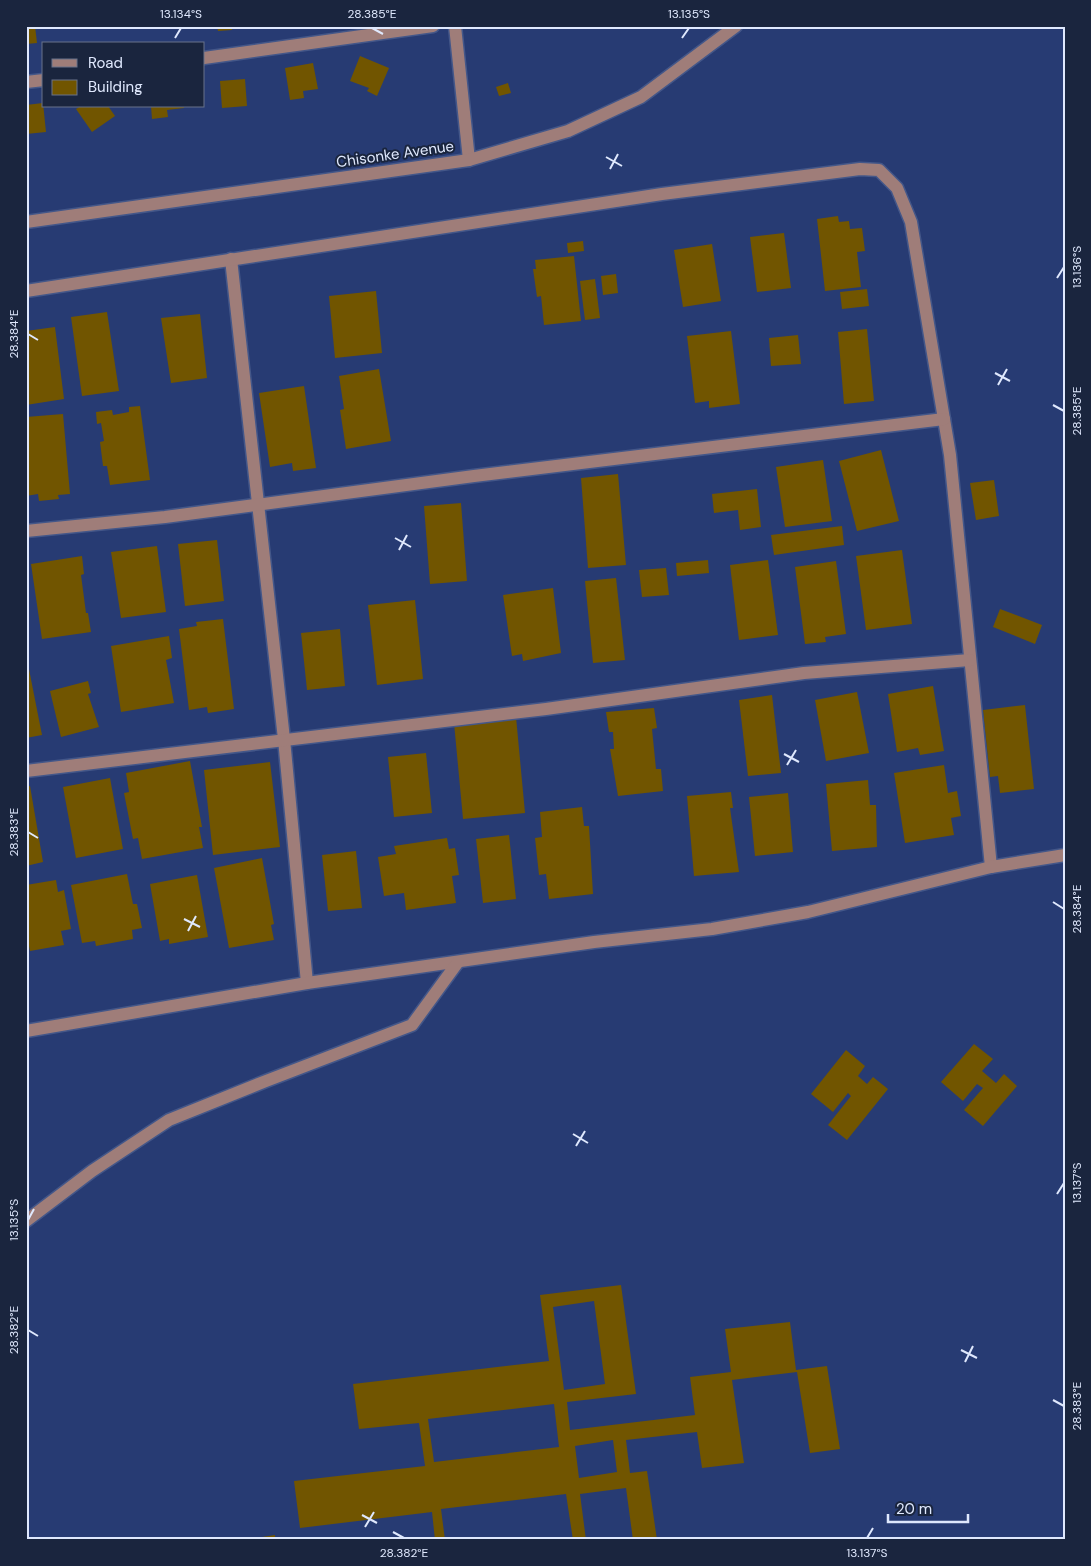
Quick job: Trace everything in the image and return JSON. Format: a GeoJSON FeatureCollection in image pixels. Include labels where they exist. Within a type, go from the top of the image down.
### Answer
{"type":"FeatureCollection","features":[{"type":"Feature","properties":{"kind":"street"},"geometry":{"type":"LineString","coordinates":[[205,58],[433,26]]}},
{"type":"Feature","properties":{"kind":"street"},"geometry":{"type":"LineString","coordinates":[[454,26],[469,160]]}},
{"type":"Feature","properties":{"kind":"street","name":"Chisonke Avenue"},"geometry":{"type":"LineString","coordinates":[[26,222],[469,160],[568,131],[640,97],[736,26]]}},
{"type":"Feature","properties":{"kind":"street"},"geometry":{"type":"LineString","coordinates":[[26,82],[42,80]]}},
{"type":"Feature","properties":{"kind":"street"},"geometry":{"type":"LineString","coordinates":[[26,291],[662,194],[860,169],[879,170],[897,188],[910,222],[950,455],[992,867]]}},
{"type":"Feature","properties":{"kind":"street"},"geometry":{"type":"LineString","coordinates":[[231,259],[284,739],[307,983]]}},
{"type":"Feature","properties":{"kind":"street"},"geometry":{"type":"LineString","coordinates":[[26,531],[165,517],[474,476],[944,419]]}},
{"type":"Feature","properties":{"kind":"street"},"geometry":{"type":"LineString","coordinates":[[26,771],[546,709],[804,674],[970,660]]}},
{"type":"Feature","properties":{"kind":"street"},"geometry":{"type":"LineString","coordinates":[[26,1031],[307,983],[594,942],[712,930],[789,916],[992,867],[1065,855]]}},
{"type":"Feature","properties":{"kind":"street"},"geometry":{"type":"LineString","coordinates":[[26,1221],[92,1171],[169,1120],[266,1080],[412,1025],[458,962]]}},
{"type":"Feature","properties":{"kind":"building"},"geometry":{"type":"Polygon","coordinates":[[[26,26],[35,26],[37,43],[26,44],[26,26]]]}},
{"type":"Feature","properties":{"kind":"building"},"geometry":{"type":"Polygon","coordinates":[[[217,26],[232,26],[232,30],[218,31],[217,26]]]}},
{"type":"Feature","properties":{"kind":"building"},"geometry":{"type":"Polygon","coordinates":[[[360,56],[389,68],[377,96],[367,91],[369,88],[350,81],[360,56]]]}},
{"type":"Feature","properties":{"kind":"building"},"geometry":{"type":"Polygon","coordinates":[[[313,63],[318,89],[303,91],[304,98],[290,100],[285,68],[313,63]]]}},
{"type":"Feature","properties":{"kind":"building"},"geometry":{"type":"Polygon","coordinates":[[[245,79],[247,106],[222,108],[220,81],[245,79]]]}},
{"type":"Feature","properties":{"kind":"building"},"geometry":{"type":"Polygon","coordinates":[[[508,83],[511,93],[499,96],[496,87],[508,83]]]}},
{"type":"Feature","properties":{"kind":"building"},"geometry":{"type":"Polygon","coordinates":[[[42,103],[46,132],[26,134],[26,105],[42,103]]]}},
{"type":"Feature","properties":{"kind":"building"},"geometry":{"type":"Polygon","coordinates":[[[109,108],[115,116],[92,132],[76,109],[109,108]]]}},
{"type":"Feature","properties":{"kind":"building"},"geometry":{"type":"Polygon","coordinates":[[[151,108],[184,108],[167,110],[168,117],[152,119],[151,108]]]}},
{"type":"Feature","properties":{"kind":"building"},"geometry":{"type":"Polygon","coordinates":[[[838,216],[839,222],[849,221],[850,229],[862,228],[865,251],[857,252],[861,287],[825,291],[817,219],[838,216]]]}},
{"type":"Feature","properties":{"kind":"building"},"geometry":{"type":"Polygon","coordinates":[[[784,233],[791,288],[757,292],[750,237],[784,233]]]}},
{"type":"Feature","properties":{"kind":"building"},"geometry":{"type":"Polygon","coordinates":[[[583,241],[584,251],[568,253],[567,243],[583,241]]]}},
{"type":"Feature","properties":{"kind":"building"},"geometry":{"type":"Polygon","coordinates":[[[712,244],[721,301],[683,307],[674,250],[712,244]]]}},
{"type":"Feature","properties":{"kind":"building"},"geometry":{"type":"Polygon","coordinates":[[[574,256],[581,321],[544,325],[541,296],[537,297],[533,269],[536,269],[535,260],[574,256]]]}},
{"type":"Feature","properties":{"kind":"building"},"geometry":{"type":"Polygon","coordinates":[[[616,274],[618,293],[603,295],[601,276],[616,274]]]}},
{"type":"Feature","properties":{"kind":"building"},"geometry":{"type":"Polygon","coordinates":[[[595,279],[600,318],[585,320],[580,281],[595,279]]]}},
{"type":"Feature","properties":{"kind":"building"},"geometry":{"type":"Polygon","coordinates":[[[867,289],[869,306],[842,309],[840,292],[867,289]]]}},
{"type":"Feature","properties":{"kind":"building"},"geometry":{"type":"Polygon","coordinates":[[[376,291],[382,353],[335,358],[329,296],[376,291]]]}},
{"type":"Feature","properties":{"kind":"building"},"geometry":{"type":"Polygon","coordinates":[[[107,312],[119,391],[82,396],[71,317],[107,312]]]}},
{"type":"Feature","properties":{"kind":"building"},"geometry":{"type":"Polygon","coordinates":[[[200,314],[207,378],[171,383],[161,318],[200,314]]]}},
{"type":"Feature","properties":{"kind":"building"},"geometry":{"type":"Polygon","coordinates":[[[55,327],[64,399],[26,405],[26,331],[55,327]]]}},
{"type":"Feature","properties":{"kind":"building"},"geometry":{"type":"Polygon","coordinates":[[[867,329],[874,401],[844,404],[838,332],[867,329]]]}},
{"type":"Feature","properties":{"kind":"building"},"geometry":{"type":"Polygon","coordinates":[[[731,331],[740,404],[709,408],[709,401],[695,403],[687,336],[731,331]]]}},
{"type":"Feature","properties":{"kind":"building"},"geometry":{"type":"Polygon","coordinates":[[[798,335],[801,364],[771,366],[769,338],[798,335]]]}},
{"type":"Feature","properties":{"kind":"building"},"geometry":{"type":"Polygon","coordinates":[[[379,369],[391,441],[346,449],[340,410],[344,409],[339,376],[379,369]]]}},
{"type":"Feature","properties":{"kind":"building"},"geometry":{"type":"Polygon","coordinates":[[[304,386],[316,468],[293,471],[292,463],[270,467],[259,393],[304,386]]]}},
{"type":"Feature","properties":{"kind":"building"},"geometry":{"type":"Polygon","coordinates":[[[140,406],[150,480],[110,485],[107,466],[103,466],[100,442],[104,441],[101,423],[97,424],[96,412],[112,410],[113,415],[129,412],[129,407],[140,406]]]}},
{"type":"Feature","properties":{"kind":"building"},"geometry":{"type":"Polygon","coordinates":[[[63,414],[70,494],[58,495],[59,499],[39,501],[38,494],[26,496],[26,417],[63,414]]]}},
{"type":"Feature","properties":{"kind":"building"},"geometry":{"type":"Polygon","coordinates":[[[881,450],[899,521],[857,531],[839,461],[881,450]]]}},
{"type":"Feature","properties":{"kind":"building"},"geometry":{"type":"Polygon","coordinates":[[[823,460],[832,521],[785,527],[776,467],[823,460]]]}},
{"type":"Feature","properties":{"kind":"building"},"geometry":{"type":"Polygon","coordinates":[[[618,474],[626,565],[588,568],[581,478],[618,474]]]}},
{"type":"Feature","properties":{"kind":"building"},"geometry":{"type":"Polygon","coordinates":[[[994,480],[999,516],[976,520],[970,483],[994,480]]]}},
{"type":"Feature","properties":{"kind":"building"},"geometry":{"type":"Polygon","coordinates":[[[757,489],[761,527],[740,530],[738,510],[714,513],[712,494],[757,489]]]}},
{"type":"Feature","properties":{"kind":"building"},"geometry":{"type":"Polygon","coordinates":[[[461,503],[467,581],[430,584],[424,506],[461,503]]]}},
{"type":"Feature","properties":{"kind":"building"},"geometry":{"type":"Polygon","coordinates":[[[842,526],[844,545],[774,555],[771,535],[842,526]]]}},
{"type":"Feature","properties":{"kind":"building"},"geometry":{"type":"Polygon","coordinates":[[[217,540],[224,601],[185,606],[178,544],[217,540]]]}},
{"type":"Feature","properties":{"kind":"building"},"geometry":{"type":"Polygon","coordinates":[[[157,546],[166,612],[121,618],[111,552],[157,546]]]}},
{"type":"Feature","properties":{"kind":"building"},"geometry":{"type":"Polygon","coordinates":[[[902,550],[912,624],[866,630],[856,556],[902,550]]]}},
{"type":"Feature","properties":{"kind":"building"},"geometry":{"type":"Polygon","coordinates":[[[82,556],[84,574],[81,575],[86,613],[88,613],[91,632],[42,639],[31,564],[82,556]]]}},
{"type":"Feature","properties":{"kind":"building"},"geometry":{"type":"Polygon","coordinates":[[[708,560],[709,573],[677,576],[676,563],[708,560]]]}},
{"type":"Feature","properties":{"kind":"building"},"geometry":{"type":"Polygon","coordinates":[[[768,560],[778,635],[739,640],[730,565],[768,560]]]}},
{"type":"Feature","properties":{"kind":"building"},"geometry":{"type":"Polygon","coordinates":[[[836,561],[846,634],[825,637],[826,642],[805,644],[795,567],[836,561]]]}},
{"type":"Feature","properties":{"kind":"building"},"geometry":{"type":"Polygon","coordinates":[[[666,568],[669,595],[642,597],[639,570],[666,568]]]}},
{"type":"Feature","properties":{"kind":"building"},"geometry":{"type":"Polygon","coordinates":[[[616,578],[625,660],[593,663],[585,581],[616,578]]]}},
{"type":"Feature","properties":{"kind":"building"},"geometry":{"type":"Polygon","coordinates":[[[553,588],[561,653],[523,661],[522,654],[512,656],[503,595],[553,588]]]}},
{"type":"Feature","properties":{"kind":"building"},"geometry":{"type":"Polygon","coordinates":[[[415,600],[423,679],[377,685],[368,605],[415,600]]]}},
{"type":"Feature","properties":{"kind":"building"},"geometry":{"type":"Polygon","coordinates":[[[1000,609],[1042,625],[1035,644],[993,627],[1000,609]]]}},
{"type":"Feature","properties":{"kind":"building"},"geometry":{"type":"Polygon","coordinates":[[[223,619],[234,709],[208,713],[207,707],[189,710],[179,629],[197,626],[196,622],[223,619]]]}},
{"type":"Feature","properties":{"kind":"building"},"geometry":{"type":"Polygon","coordinates":[[[340,629],[345,686],[307,690],[301,633],[340,629]]]}},
{"type":"Feature","properties":{"kind":"building"},"geometry":{"type":"Polygon","coordinates":[[[169,636],[172,658],[166,660],[174,703],[121,712],[111,646],[169,636]]]}},
{"type":"Feature","properties":{"kind":"building"},"geometry":{"type":"Polygon","coordinates":[[[26,654],[42,735],[26,738],[26,654]]]}},
{"type":"Feature","properties":{"kind":"building"},"geometry":{"type":"Polygon","coordinates":[[[88,681],[91,693],[88,694],[99,727],[61,737],[50,691],[88,681]]]}},
{"type":"Feature","properties":{"kind":"building"},"geometry":{"type":"Polygon","coordinates":[[[933,686],[944,751],[920,755],[918,748],[897,752],[888,694],[933,686]]]}},
{"type":"Feature","properties":{"kind":"building"},"geometry":{"type":"Polygon","coordinates":[[[857,692],[869,753],[826,761],[815,700],[857,692]]]}},
{"type":"Feature","properties":{"kind":"building"},"geometry":{"type":"Polygon","coordinates":[[[772,695],[781,773],[748,776],[739,700],[772,695]]]}},
{"type":"Feature","properties":{"kind":"building"},"geometry":{"type":"Polygon","coordinates":[[[1025,705],[1034,789],[1000,793],[998,776],[990,777],[983,710],[1025,705]]]}},
{"type":"Feature","properties":{"kind":"building"},"geometry":{"type":"Polygon","coordinates":[[[654,708],[657,728],[652,729],[656,769],[661,769],[663,791],[618,796],[610,749],[614,749],[613,732],[609,732],[606,712],[654,708]]]}},
{"type":"Feature","properties":{"kind":"building"},"geometry":{"type":"Polygon","coordinates":[[[516,717],[525,813],[463,819],[454,723],[516,717]]]}},
{"type":"Feature","properties":{"kind":"building"},"geometry":{"type":"Polygon","coordinates":[[[426,753],[432,813],[394,817],[388,757],[426,753]]]}},
{"type":"Feature","properties":{"kind":"building"},"geometry":{"type":"Polygon","coordinates":[[[190,761],[202,827],[199,827],[203,848],[142,859],[138,838],[133,839],[124,793],[129,792],[126,773],[190,761]]]}},
{"type":"Feature","properties":{"kind":"building"},"geometry":{"type":"Polygon","coordinates":[[[270,762],[280,847],[213,855],[204,770],[270,762]]]}},
{"type":"Feature","properties":{"kind":"building"},"geometry":{"type":"Polygon","coordinates":[[[944,765],[948,793],[957,791],[961,816],[951,818],[954,835],[905,843],[894,773],[944,765]]]}},
{"type":"Feature","properties":{"kind":"building"},"geometry":{"type":"Polygon","coordinates":[[[110,778],[123,849],[76,858],[63,787],[110,778]]]}},
{"type":"Feature","properties":{"kind":"building"},"geometry":{"type":"Polygon","coordinates":[[[868,780],[870,805],[876,805],[877,847],[832,851],[826,784],[868,780]]]}},
{"type":"Feature","properties":{"kind":"building"},"geometry":{"type":"Polygon","coordinates":[[[30,786],[43,862],[26,866],[26,787],[30,786]]]}},
{"type":"Feature","properties":{"kind":"building"},"geometry":{"type":"Polygon","coordinates":[[[731,792],[733,808],[730,808],[739,872],[694,876],[687,796],[731,792]]]}},
{"type":"Feature","properties":{"kind":"building"},"geometry":{"type":"Polygon","coordinates":[[[788,793],[793,852],[755,856],[749,797],[788,793]]]}},
{"type":"Feature","properties":{"kind":"building"},"geometry":{"type":"Polygon","coordinates":[[[582,807],[584,826],[589,826],[593,894],[549,899],[546,874],[539,875],[535,838],[542,837],[540,812],[582,807]]]}},
{"type":"Feature","properties":{"kind":"building"},"geometry":{"type":"Polygon","coordinates":[[[509,835],[516,899],[483,903],[476,839],[509,835]]]}},
{"type":"Feature","properties":{"kind":"building"},"geometry":{"type":"Polygon","coordinates":[[[447,838],[449,849],[455,848],[459,875],[452,876],[456,903],[406,910],[404,893],[384,896],[378,857],[396,854],[394,846],[447,838]]]}},
{"type":"Feature","properties":{"kind":"building"},"geometry":{"type":"Polygon","coordinates":[[[356,851],[362,908],[328,911],[322,855],[356,851]]]}},
{"type":"Feature","properties":{"kind":"building"},"geometry":{"type":"Polygon","coordinates":[[[262,858],[274,924],[271,925],[274,940],[229,948],[214,868],[262,858]]]}},
{"type":"Feature","properties":{"kind":"building"},"geometry":{"type":"Polygon","coordinates":[[[127,874],[133,904],[137,904],[142,928],[132,930],[133,939],[96,946],[95,941],[82,943],[71,885],[127,874]]]}},
{"type":"Feature","properties":{"kind":"building"},"geometry":{"type":"Polygon","coordinates":[[[197,875],[208,937],[169,944],[169,939],[160,941],[150,884],[197,875]]]}},
{"type":"Feature","properties":{"kind":"building"},"geometry":{"type":"Polygon","coordinates":[[[56,880],[58,892],[64,890],[71,929],[61,931],[64,945],[30,951],[28,941],[26,942],[26,885],[56,880]]]}},
{"type":"Feature","properties":{"kind":"building"},"geometry":{"type":"Polygon","coordinates":[[[974,1044],[993,1059],[982,1071],[996,1083],[1004,1074],[1017,1086],[983,1126],[964,1110],[983,1088],[977,1084],[963,1101],[941,1082],[974,1044]]]}},
{"type":"Feature","properties":{"kind":"building"},"geometry":{"type":"Polygon","coordinates":[[[846,1050],[865,1066],[858,1076],[867,1084],[873,1077],[888,1089],[847,1140],[828,1125],[851,1096],[848,1093],[833,1112],[811,1094],[846,1050]]]}},
{"type":"Feature","properties":{"kind":"building"},"geometry":{"type":"Polygon","coordinates":[[[621,1285],[636,1394],[567,1402],[570,1430],[695,1415],[690,1377],[731,1372],[725,1329],[790,1322],[796,1370],[827,1366],[840,1449],[810,1453],[797,1372],[732,1380],[744,1463],[702,1468],[697,1432],[626,1440],[630,1473],[647,1471],[657,1540],[633,1540],[626,1488],[580,1494],[586,1540],[573,1540],[566,1494],[441,1509],[445,1540],[435,1540],[432,1512],[300,1528],[294,1481],[425,1466],[419,1423],[359,1429],[353,1384],[549,1361],[540,1295],[621,1285]],[[594,1301],[553,1307],[564,1390],[605,1384],[594,1301]],[[554,1404],[428,1419],[434,1462],[559,1447],[554,1404]],[[613,1440],[575,1446],[579,1478],[617,1472],[613,1440]]]}},
{"type":"Feature","properties":{"kind":"building"},"geometry":{"type":"Polygon","coordinates":[[[275,1535],[275,1540],[249,1540],[249,1539],[275,1535]]]}}]}
